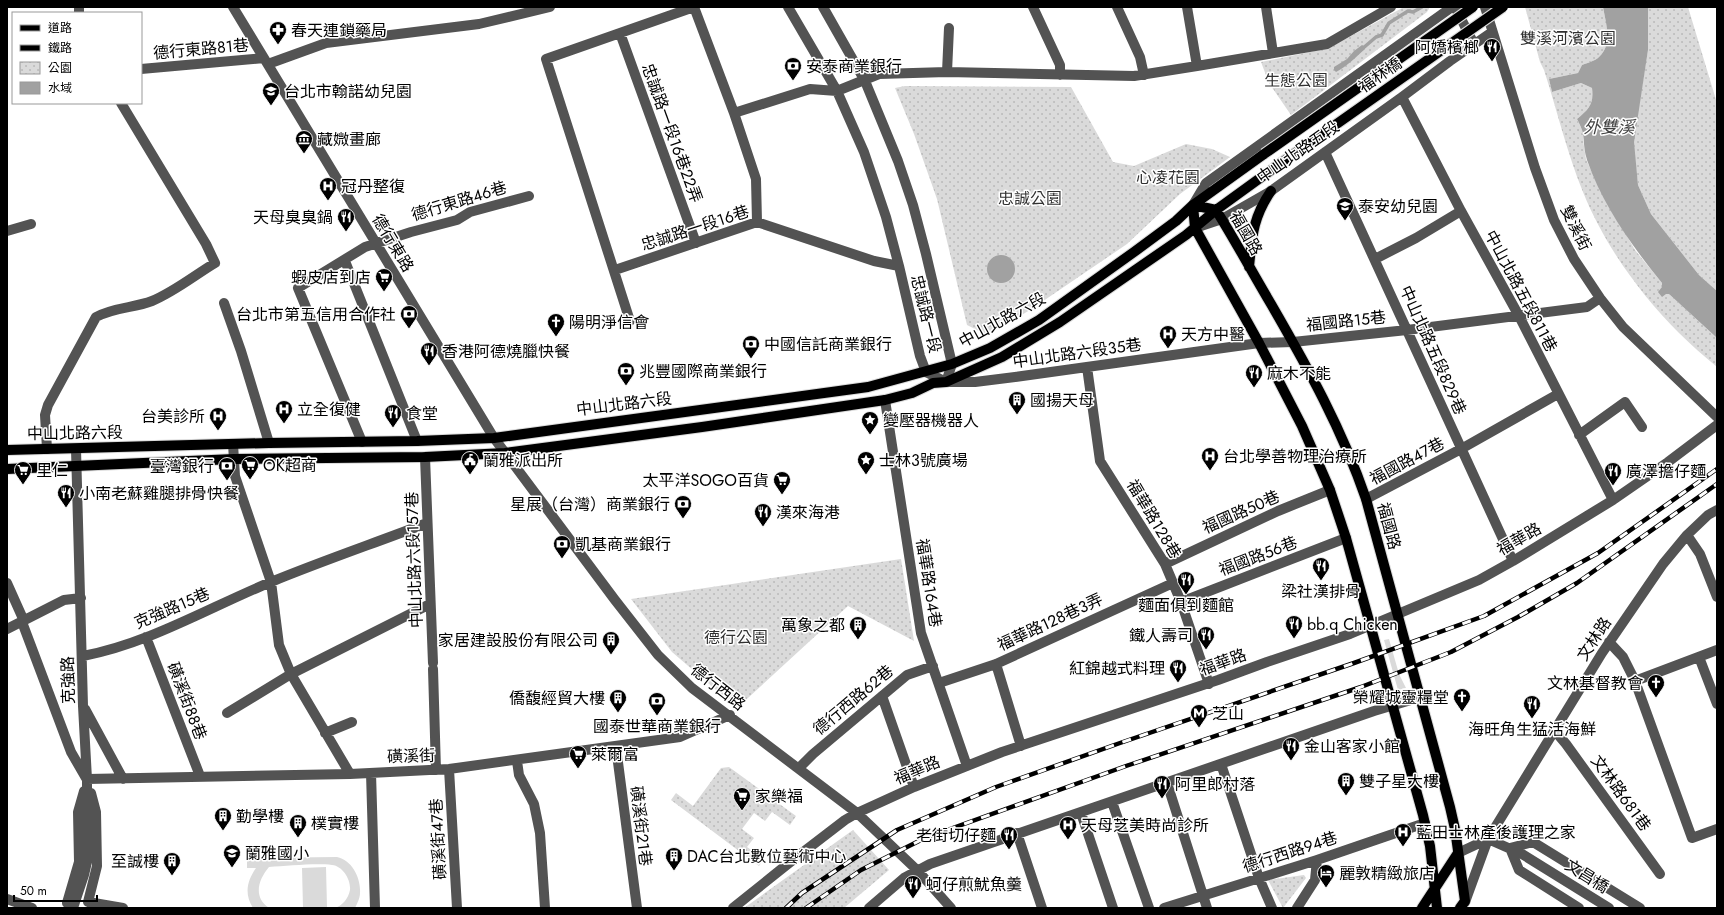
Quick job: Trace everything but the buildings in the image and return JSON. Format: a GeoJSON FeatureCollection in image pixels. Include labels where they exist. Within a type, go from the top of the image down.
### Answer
{"type":"FeatureCollection","features":[{"type":"Feature","properties":{"kind":"main road","name":"福林橋"},"geometry":{"type":"LineString","coordinates":[[1264,154],[1473,7]]}},
{"type":"Feature","properties":{"kind":"main road","name":"福林橋"},"geometry":{"type":"LineString","coordinates":[[1274,168],[1503,7]]}},
{"type":"Feature","properties":{"kind":"main road","name":"中山北路五段"},"geometry":{"type":"LineString","coordinates":[[1193,205],[1264,154]]}},
{"type":"Feature","properties":{"kind":"main road","name":"中山北路五段"},"geometry":{"type":"LineString","coordinates":[[1195,228],[1216,210],[1274,168]]}},
{"type":"Feature","properties":{"kind":"main road"},"geometry":{"type":"LineString","coordinates":[[1249,267],[1253,230],[1262,205],[1271,191]]}},
{"type":"Feature","properties":{"kind":"main road","name":"福國路"},"geometry":{"type":"LineString","coordinates":[[1193,205],[1216,210],[1222,219],[1293,342],[1332,414],[1352,459],[1366,499],[1450,807],[1458,853],[1463,906]]}},
{"type":"Feature","properties":{"kind":"main road"},"geometry":{"type":"LineString","coordinates":[[1193,205],[1195,228],[1259,343],[1302,426],[1330,490],[1346,538],[1425,823],[1430,846],[1437,908]]}},
{"type":"Feature","properties":{"kind":"main road","name":"中山北路六段"},"geometry":{"type":"LineString","coordinates":[[7,450],[269,442],[362,442],[494,438],[607,421],[849,391],[926,372],[952,364],[990,348],[1039,320],[1176,221],[1193,205]]}},
{"type":"Feature","properties":{"kind":"main road","name":"中山北路六段"},"geometry":{"type":"LineString","coordinates":[[7,469],[234,459],[425,457],[505,453],[702,427],[885,400],[912,393],[933,383],[946,382],[1002,357],[1060,322],[1195,228]]}},
{"type":"Feature","properties":{"kind":"main road"},"geometry":{"type":"LineString","coordinates":[[1422,908],[1458,853]]}},
{"type":"Feature","properties":{"kind":"street","name":"德行東路"},"geometry":{"type":"LineString","coordinates":[[233,7],[494,438],[505,453]]}},
{"type":"Feature","properties":{"kind":"street","name":"德行東路81巷"},"geometry":{"type":"LineString","coordinates":[[142,69],[266,61],[326,42],[479,24],[550,7]]}},
{"type":"Feature","properties":{"kind":"street"},"geometry":{"type":"LineString","coordinates":[[630,321],[615,270],[546,59],[694,7],[734,113],[756,179],[757,222]]}},
{"type":"Feature","properties":{"kind":"street","name":"忠誠路一段"},"geometry":{"type":"LineString","coordinates":[[788,7],[837,91],[864,152],[886,217],[920,356],[926,372],[946,382],[952,364],[913,206],[898,161],[865,81],[823,7]]}},
{"type":"Feature","properties":{"kind":"street"},"geometry":{"type":"LineString","coordinates":[[1032,7],[1060,65],[1060,75]]}},
{"type":"Feature","properties":{"kind":"street"},"geometry":{"type":"LineString","coordinates":[[1117,7],[1140,57],[1144,75]]}},
{"type":"Feature","properties":{"kind":"street"},"geometry":{"type":"LineString","coordinates":[[1187,7],[1196,66]]}},
{"type":"Feature","properties":{"kind":"street"},"geometry":{"type":"LineString","coordinates":[[1266,7],[1273,53]]}},
{"type":"Feature","properties":{"kind":"street"},"geometry":{"type":"LineString","coordinates":[[734,113],[810,89],[837,91],[865,81],[879,74],[948,72],[1060,75],[1144,75],[1327,44],[1391,7]]}},
{"type":"Feature","properties":{"kind":"street","name":"中山北路五段"},"geometry":{"type":"LineString","coordinates":[[1193,205],[1206,183],[1452,7]]}},
{"type":"Feature","properties":{"kind":"street"},"geometry":{"type":"LineString","coordinates":[[1455,7],[1474,44]]}},
{"type":"Feature","properties":{"kind":"street","name":"雙溪街"},"geometry":{"type":"LineString","coordinates":[[1485,7],[1535,168],[1554,220],[1574,259],[1600,298],[1623,327],[1717,417]]}},
{"type":"Feature","properties":{"kind":"street"},"geometry":{"type":"LineString","coordinates":[[948,72],[949,28]]}},
{"type":"Feature","properties":{"kind":"street","name":"中山北路五段"},"geometry":{"type":"LineString","coordinates":[[1195,228],[1222,219],[1271,191],[1492,32]]}},
{"type":"Feature","properties":{"kind":"street","name":"忠誠路一段16巷22弄"},"geometry":{"type":"LineString","coordinates":[[620,33],[696,243]]}},
{"type":"Feature","properties":{"kind":"street","name":"中山北路五段811巷"},"geometry":{"type":"LineString","coordinates":[[1402,97],[1461,211],[1519,316],[1613,500]]}},
{"type":"Feature","properties":{"kind":"street"},"geometry":{"type":"LineString","coordinates":[[47,449],[45,414],[96,317],[105,312],[157,298],[215,263],[206,244],[122,104]]}},
{"type":"Feature","properties":{"kind":"street","name":"中山北路五段829巷"},"geometry":{"type":"LineString","coordinates":[[1326,152],[1513,561]]}},
{"type":"Feature","properties":{"kind":"street","name":"德行東路46巷"},"geometry":{"type":"LineString","coordinates":[[362,442],[298,288],[365,247],[410,232],[457,220],[470,212],[529,196]]}},
{"type":"Feature","properties":{"kind":"street"},"geometry":{"type":"LineString","coordinates":[[1375,259],[1416,238],[1461,211]]}},
{"type":"Feature","properties":{"kind":"street","name":"忠誠路一段16巷"},"geometry":{"type":"LineString","coordinates":[[615,270],[757,222],[874,261],[899,266]]}},
{"type":"Feature","properties":{"kind":"street"},"geometry":{"type":"LineString","coordinates":[[7,231],[31,224]]}},
{"type":"Feature","properties":{"kind":"street"},"geometry":{"type":"LineString","coordinates":[[345,260],[418,441]]}},
{"type":"Feature","properties":{"kind":"street","name":"福國路15巷"},"geometry":{"type":"LineString","coordinates":[[1259,343],[1293,342],[1519,316],[1587,307],[1600,298]]}},
{"type":"Feature","properties":{"kind":"street"},"geometry":{"type":"LineString","coordinates":[[224,303],[242,351],[269,442]]}},
{"type":"Feature","properties":{"kind":"street","name":"中山北路六段35巷"},"geometry":{"type":"LineString","coordinates":[[946,382],[975,382],[1259,343]]}},
{"type":"Feature","properties":{"kind":"street","name":"福華路128巷"},"geometry":{"type":"LineString","coordinates":[[1087,367],[1100,461],[1165,564],[1209,684]]}},
{"type":"Feature","properties":{"kind":"street","name":"福國路47巷"},"geometry":{"type":"LineString","coordinates":[[1366,499],[1461,449],[1558,394]]}},
{"type":"Feature","properties":{"kind":"street","name":"福華路164巷"},"geometry":{"type":"LineString","coordinates":[[885,400],[921,633],[967,766]]}},
{"type":"Feature","properties":{"kind":"street"},"geometry":{"type":"LineString","coordinates":[[1579,435],[1625,402],[1642,426]]}},
{"type":"Feature","properties":{"kind":"street","name":"福華路"},"geometry":{"type":"LineString","coordinates":[[733,908],[788,863],[857,813],[914,787],[1021,746],[1209,684],[1267,662],[1350,634],[1479,580],[1613,500],[1668,462],[1717,425]]}},
{"type":"Feature","properties":{"kind":"street"},"geometry":{"type":"LineString","coordinates":[[233,444],[235,476],[271,582],[279,645],[291,674],[350,774]]}},
{"type":"Feature","properties":{"kind":"street","name":"克強路"},"geometry":{"type":"LineString","coordinates":[[70,906],[84,875],[87,862],[87,779],[83,706],[83,656],[76,449]]}},
{"type":"Feature","properties":{"kind":"street","name":"德行西路"},"geometry":{"type":"LineString","coordinates":[[505,453],[658,655],[692,688],[730,715],[857,813],[918,871],[951,908]]}},
{"type":"Feature","properties":{"kind":"street","name":"中山北路六段157巷"},"geometry":{"type":"LineString","coordinates":[[425,457],[436,770]]}},
{"type":"Feature","properties":{"kind":"street","name":"福國路50巷"},"geometry":{"type":"LineString","coordinates":[[1165,564],[1278,511],[1330,490]]}},
{"type":"Feature","properties":{"kind":"street","name":"文林路"},"geometry":{"type":"LineString","coordinates":[[1463,906],[1488,838],[1609,642],[1663,564],[1687,535],[1708,515],[1717,510]]}},
{"type":"Feature","properties":{"kind":"street","name":"克強路15巷"},"geometry":{"type":"LineString","coordinates":[[83,656],[102,653],[146,636],[271,582],[427,523]]}},
{"type":"Feature","properties":{"kind":"street"},"geometry":{"type":"LineString","coordinates":[[1687,535],[1700,554],[1717,597]]}},
{"type":"Feature","properties":{"kind":"street","name":"福國路56巷"},"geometry":{"type":"LineString","coordinates":[[1180,602],[1346,538]]}},
{"type":"Feature","properties":{"kind":"street"},"geometry":{"type":"LineString","coordinates":[[7,583],[23,621],[71,752],[87,779],[96,812],[97,866],[88,902],[123,908]]}},
{"type":"Feature","properties":{"kind":"street","name":"福華路128巷3弄"},"geometry":{"type":"LineString","coordinates":[[938,683],[996,664],[1173,583]]}},
{"type":"Feature","properties":{"kind":"street"},"geometry":{"type":"LineString","coordinates":[[7,629],[64,600],[81,598]]}},
{"type":"Feature","properties":{"kind":"street"},"geometry":{"type":"LineString","coordinates":[[227,713],[291,674],[430,604]]}},
{"type":"Feature","properties":{"kind":"street","name":"磺溪街88巷"},"geometry":{"type":"LineString","coordinates":[[146,636],[200,776]]}},
{"type":"Feature","properties":{"kind":"street"},"geometry":{"type":"LineString","coordinates":[[1609,642],[1623,657],[1635,681],[1692,838],[1716,832]]}},
{"type":"Feature","properties":{"kind":"street"},"geometry":{"type":"LineString","coordinates":[[1635,681],[1717,650]]}},
{"type":"Feature","properties":{"kind":"street"},"geometry":{"type":"LineString","coordinates":[[1699,656],[1717,704]]}},
{"type":"Feature","properties":{"kind":"street"},"geometry":{"type":"LineString","coordinates":[[996,664],[1021,746]]}},
{"type":"Feature","properties":{"kind":"street","name":"德行西路62巷"},"geometry":{"type":"LineString","coordinates":[[799,768],[813,754],[907,675],[933,666]]}},
{"type":"Feature","properties":{"kind":"street"},"geometry":{"type":"LineString","coordinates":[[882,696],[914,787]]}},
{"type":"Feature","properties":{"kind":"street"},"geometry":{"type":"LineString","coordinates":[[869,908],[904,878],[930,864],[1374,711],[1421,697]]}},
{"type":"Feature","properties":{"kind":"street"},"geometry":{"type":"LineString","coordinates":[[83,706],[123,779]]}},
{"type":"Feature","properties":{"kind":"street","name":"磺溪街"},"geometry":{"type":"LineString","coordinates":[[87,779],[350,774],[449,769],[517,761],[680,737],[730,715]]}},
{"type":"Feature","properties":{"kind":"street"},"geometry":{"type":"LineString","coordinates":[[325,733],[352,722]]}},
{"type":"Feature","properties":{"kind":"street","name":"文林路681巷"},"geometry":{"type":"LineString","coordinates":[[1555,731],[1660,874]]}},
{"type":"Feature","properties":{"kind":"street","name":"磺溪街21巷"},"geometry":{"type":"LineString","coordinates":[[616,747],[637,908]]}},
{"type":"Feature","properties":{"kind":"street"},"geometry":{"type":"LineString","coordinates":[[517,761],[519,775],[534,804],[540,833],[545,908]]}},
{"type":"Feature","properties":{"kind":"street"},"geometry":{"type":"LineString","coordinates":[[1221,764],[1259,878],[1272,908]]}},
{"type":"Feature","properties":{"kind":"street","name":"磺溪街47巷"},"geometry":{"type":"LineString","coordinates":[[449,769],[457,908]]}},
{"type":"Feature","properties":{"kind":"street"},"geometry":{"type":"LineString","coordinates":[[371,773],[375,908]]}},
{"type":"Feature","properties":{"kind":"street"},"geometry":{"type":"LineString","coordinates":[[1167,783],[1207,908]]}},
{"type":"Feature","properties":{"kind":"street"},"geometry":{"type":"LineString","coordinates":[[1112,802],[1149,908]]}},
{"type":"Feature","properties":{"kind":"street"},"geometry":{"type":"LineString","coordinates":[[1081,813],[1113,908]]}},
{"type":"Feature","properties":{"kind":"street","name":"德行西路94巷"},"geometry":{"type":"LineString","coordinates":[[1164,908],[1316,860],[1425,823]]}},
{"type":"Feature","properties":{"kind":"street"},"geometry":{"type":"LineString","coordinates":[[1017,834],[1042,908]]}},
{"type":"Feature","properties":{"kind":"street"},"geometry":{"type":"LineString","coordinates":[[1458,853],[1488,838]]}},
{"type":"Feature","properties":{"kind":"street","name":"文昌橋"},"geometry":{"type":"LineString","coordinates":[[1488,838],[1510,848],[1549,870],[1609,908]]}},
{"type":"Feature","properties":{"kind":"street"},"geometry":{"type":"LineString","coordinates":[[1579,908],[1519,870],[1510,848],[1533,842],[1640,908]]}},
{"type":"Feature","properties":{"kind":"street"},"geometry":{"type":"LineString","coordinates":[[1297,908],[1315,880],[1316,860]]}},
{"type":"Feature","properties":{"kind":"street"},"geometry":{"type":"LineString","coordinates":[[7,899],[32,908]]}},
{"type":"Feature","properties":{"kind":"green space","name":"生態公園"},"geometry":{"type":"Polygon","coordinates":[[[1404,7],[1430,7],[1427,12],[1291,115],[1269,83],[1261,62],[1329,48],[1404,7]]]}},
{"type":"Feature","properties":{"kind":"green space","name":"雙溪河濱公園"},"geometry":{"type":"Polygon","coordinates":[[[1525,7],[1603,7],[1607,27],[1607,40],[1603,52],[1595,60],[1582,65],[1578,73],[1549,79],[1552,92],[1581,83],[1592,88],[1590,106],[1577,119],[1583,132],[1586,159],[1597,184],[1635,250],[1662,283],[1666,294],[1669,294],[1717,338],[1717,367],[1664,318],[1624,267],[1601,230],[1583,192],[1572,162],[1544,70],[1540,62],[1525,7]]]}},
{"type":"Feature","properties":{"kind":"green space","name":"雙溪河濱公園"},"geometry":{"type":"Polygon","coordinates":[[[1648,7],[1688,7],[1717,103],[1717,291],[1699,275],[1651,214],[1638,185],[1633,142],[1648,50],[1648,7]]]}},
{"type":"Feature","properties":{"kind":"green space","name":"忠誠公園"},"geometry":{"type":"Polygon","coordinates":[[[905,86],[1071,87],[1113,162],[1134,166],[1186,144],[1212,149],[1230,157],[1180,194],[1127,244],[1030,310],[987,335],[967,325],[937,199],[914,134],[895,88],[905,86]]]}},
{"type":"Feature","properties":{"kind":"green space","name":"德行公園"},"geometry":{"type":"Polygon","coordinates":[[[901,559],[914,641],[848,606],[737,708],[672,652],[631,599],[901,559]]]}},
{"type":"Feature","properties":{"kind":"green space"},"geometry":{"type":"Polygon","coordinates":[[[1389,639],[1399,674],[1406,688],[1398,690],[1384,640],[1389,639]]]}},
{"type":"Feature","properties":{"kind":"green space"},"geometry":{"type":"Polygon","coordinates":[[[729,767],[796,816],[790,825],[772,812],[765,821],[754,813],[742,829],[754,838],[747,847],[764,859],[759,866],[671,800],[676,793],[693,806],[721,768],[729,767]]]}},
{"type":"Feature","properties":{"kind":"green space"},"geometry":{"type":"Polygon","coordinates":[[[853,830],[889,870],[844,908],[744,908],[853,830]]]}},
{"type":"Feature","properties":{"kind":"green space"},"geometry":{"type":"Polygon","coordinates":[[[337,857],[347,862],[351,866],[359,881],[360,893],[355,908],[335,908],[343,903],[348,896],[350,886],[348,878],[340,868],[336,866],[318,864],[269,867],[262,877],[259,894],[264,904],[269,908],[253,908],[250,903],[248,898],[248,888],[250,878],[256,868],[247,868],[247,858],[337,857]]]}},
{"type":"Feature","properties":{"kind":"green space"},"geometry":{"type":"Polygon","coordinates":[[[326,867],[327,907],[303,908],[302,868],[326,867]]]}},
{"type":"Feature","properties":{"kind":"green space"},"geometry":{"type":"Polygon","coordinates":[[[1304,875],[1306,878],[1283,908],[1268,880],[1304,875]]]}},
{"type":"Feature","properties":{"kind":"water","name":"外雙溪"},"geometry":{"type":"Polygon","coordinates":[[[1603,7],[1648,7],[1648,50],[1634,142],[1638,185],[1651,214],[1699,275],[1717,291],[1717,338],[1669,294],[1662,297],[1658,292],[1662,287],[1662,283],[1629,240],[1601,193],[1587,160],[1583,133],[1577,119],[1590,106],[1592,88],[1581,83],[1552,92],[1549,79],[1578,73],[1582,65],[1595,60],[1603,52],[1607,40],[1607,27],[1603,7]]]}},
{"type":"Feature","properties":{"kind":"water"},"geometry":{"type":"Polygon","coordinates":[[[1362,45],[1365,49],[1354,59],[1336,72],[1334,70],[1334,67],[1347,59],[1362,45]]]}},
{"type":"Feature","properties":{"kind":"water"},"geometry":{"type":"Polygon","coordinates":[[[1001,255],[1011,259],[1015,269],[1011,279],[1001,283],[991,279],[987,269],[991,259],[1001,255]]]}},
{"type":"Feature","properties":{"kind":"waterway"},"geometry":{"type":"LineString","coordinates":[[1362,49],[1376,37],[1382,35],[1389,23],[1408,11],[1413,12],[1422,7]]}},
{"type":"Feature","properties":{"kind":"railway"},"geometry":{"type":"LineString","coordinates":[[786,908],[802,893],[897,830],[996,787],[1354,663],[1484,616],[1598,553],[1717,469]]}},
{"type":"Feature","properties":{"kind":"railway"},"geometry":{"type":"LineString","coordinates":[[806,908],[861,870],[925,838],[1126,766],[1361,687],[1451,652],[1518,617],[1577,583],[1717,484]]}},
{"type":"Feature","properties":{"kind":"place","name":"春天連鎖藥局"},"geometry":{"type":"Point","coordinates":[278,45]}},
{"type":"Feature","properties":{"kind":"place","name":"阿嬌檳榔"},"geometry":{"type":"Point","coordinates":[1492,62]}},
{"type":"Feature","properties":{"kind":"place","name":"安泰商業銀行"},"geometry":{"type":"Point","coordinates":[793,81]}},
{"type":"Feature","properties":{"kind":"place","name":"台北市翰諾幼兒園"},"geometry":{"type":"Point","coordinates":[271,106]}},
{"type":"Feature","properties":{"kind":"place","name":"藏媺畫廊"},"geometry":{"type":"Point","coordinates":[304,154]}},
{"type":"Feature","properties":{"kind":"place","name":"冠丹整復"},"geometry":{"type":"Point","coordinates":[328,201]}},
{"type":"Feature","properties":{"kind":"place","name":"泰安幼兒園"},"geometry":{"type":"Point","coordinates":[1345,221]}},
{"type":"Feature","properties":{"kind":"place","name":"天母臭臭鍋"},"geometry":{"type":"Point","coordinates":[346,232]}},
{"type":"Feature","properties":{"kind":"place","name":"蝦皮店到店"},"geometry":{"type":"Point","coordinates":[384,292]}},
{"type":"Feature","properties":{"kind":"place","name":"台北市第五信用合作社"},"geometry":{"type":"Point","coordinates":[409,329]}},
{"type":"Feature","properties":{"kind":"place","name":"陽明淨信會"},"geometry":{"type":"Point","coordinates":[556,337]}},
{"type":"Feature","properties":{"kind":"place","name":"天方中醫"},"geometry":{"type":"Point","coordinates":[1168,349]}},
{"type":"Feature","properties":{"kind":"place","name":"中國信託商業銀行"},"geometry":{"type":"Point","coordinates":[751,359]}},
{"type":"Feature","properties":{"kind":"place","name":"香港阿德燒臘快餐"},"geometry":{"type":"Point","coordinates":[429,366]}},
{"type":"Feature","properties":{"kind":"place","name":"兆豐國際商業銀行"},"geometry":{"type":"Point","coordinates":[626,386]}},
{"type":"Feature","properties":{"kind":"place","name":"麻木不能"},"geometry":{"type":"Point","coordinates":[1254,388]}},
{"type":"Feature","properties":{"kind":"place","name":"國揚天母"},"geometry":{"type":"Point","coordinates":[1017,415]}},
{"type":"Feature","properties":{"kind":"place","name":"立全復健"},"geometry":{"type":"Point","coordinates":[284,424]}},
{"type":"Feature","properties":{"kind":"place","name":"食堂"},"geometry":{"type":"Point","coordinates":[393,428]}},
{"type":"Feature","properties":{"kind":"place","name":"台美診所"},"geometry":{"type":"Point","coordinates":[218,431]}},
{"type":"Feature","properties":{"kind":"place","name":"變壓器機器人"},"geometry":{"type":"Point","coordinates":[870,435]}},
{"type":"Feature","properties":{"kind":"place","name":"台北學善物理治療所"},"geometry":{"type":"Point","coordinates":[1210,471]}},
{"type":"Feature","properties":{"kind":"place","name":"蘭雅派出所"},"geometry":{"type":"Point","coordinates":[470,475]}},
{"type":"Feature","properties":{"kind":"place","name":"士林3號廣場"},"geometry":{"type":"Point","coordinates":[866,475]}},
{"type":"Feature","properties":{"kind":"place","name":"OK超商"},"geometry":{"type":"Point","coordinates":[250,480]}},
{"type":"Feature","properties":{"kind":"place","name":"臺灣銀行"},"geometry":{"type":"Point","coordinates":[227,481]}},
{"type":"Feature","properties":{"kind":"place","name":"里仁"},"geometry":{"type":"Point","coordinates":[23,485]}},
{"type":"Feature","properties":{"kind":"place","name":"廣澤擔仔麵"},"geometry":{"type":"Point","coordinates":[1613,486]}},
{"type":"Feature","properties":{"kind":"place","name":"太平洋SOGO百貨"},"geometry":{"type":"Point","coordinates":[782,495]}},
{"type":"Feature","properties":{"kind":"place","name":"小南老蘇雞腿排骨快餐"},"geometry":{"type":"Point","coordinates":[66,508]}},
{"type":"Feature","properties":{"kind":"place","name":"星展（台灣）商業銀行"},"geometry":{"type":"Point","coordinates":[683,519]}},
{"type":"Feature","properties":{"kind":"place","name":"漢來海港"},"geometry":{"type":"Point","coordinates":[763,527]}},
{"type":"Feature","properties":{"kind":"place","name":"凱基商業銀行"},"geometry":{"type":"Point","coordinates":[562,559]}},
{"type":"Feature","properties":{"kind":"place","name":"梁社漢排骨"},"geometry":{"type":"Point","coordinates":[1321,581]}},
{"type":"Feature","properties":{"kind":"place","name":"麵面俱到麵館"},"geometry":{"type":"Point","coordinates":[1186,595]}},
{"type":"Feature","properties":{"kind":"place","name":"bb.q Chicken"},"geometry":{"type":"Point","coordinates":[1294,639]}},
{"type":"Feature","properties":{"kind":"place","name":"萬象之都"},"geometry":{"type":"Point","coordinates":[858,640]}},
{"type":"Feature","properties":{"kind":"place","name":"鐵人壽司"},"geometry":{"type":"Point","coordinates":[1206,650]}},
{"type":"Feature","properties":{"kind":"place","name":"家居建設股份有限公司"},"geometry":{"type":"Point","coordinates":[611,655]}},
{"type":"Feature","properties":{"kind":"place","name":"紅錦越式料理"},"geometry":{"type":"Point","coordinates":[1178,683]}},
{"type":"Feature","properties":{"kind":"place","name":"文林基督教會"},"geometry":{"type":"Point","coordinates":[1656,698]}},
{"type":"Feature","properties":{"kind":"place","name":"榮耀城靈糧堂"},"geometry":{"type":"Point","coordinates":[1462,712]}},
{"type":"Feature","properties":{"kind":"place","name":"僑馥經貿大樓"},"geometry":{"type":"Point","coordinates":[618,713]}},
{"type":"Feature","properties":{"kind":"place","name":"國泰世華商業銀行"},"geometry":{"type":"Point","coordinates":[657,716]}},
{"type":"Feature","properties":{"kind":"place","name":"海旺角生猛活海鮮"},"geometry":{"type":"Point","coordinates":[1532,719]}},
{"type":"Feature","properties":{"kind":"place","name":"芝山"},"geometry":{"type":"Point","coordinates":[1199,728]}},
{"type":"Feature","properties":{"kind":"place","name":"金山客家小館"},"geometry":{"type":"Point","coordinates":[1291,761]}},
{"type":"Feature","properties":{"kind":"place","name":"萊爾富"},"geometry":{"type":"Point","coordinates":[578,769]}},
{"type":"Feature","properties":{"kind":"place","name":"雙子星大樓"},"geometry":{"type":"Point","coordinates":[1346,796]}},
{"type":"Feature","properties":{"kind":"place","name":"阿里郎村落"},"geometry":{"type":"Point","coordinates":[1162,799]}},
{"type":"Feature","properties":{"kind":"place","name":"家樂福"},"geometry":{"type":"Point","coordinates":[742,811]}},
{"type":"Feature","properties":{"kind":"place","name":"勤學樓"},"geometry":{"type":"Point","coordinates":[223,831]}},
{"type":"Feature","properties":{"kind":"place","name":"樸實樓"},"geometry":{"type":"Point","coordinates":[298,838]}},
{"type":"Feature","properties":{"kind":"place","name":"天母芝美時尚診所"},"geometry":{"type":"Point","coordinates":[1068,840]}},
{"type":"Feature","properties":{"kind":"place","name":"藍田士林產後護理之家"},"geometry":{"type":"Point","coordinates":[1403,847]}},
{"type":"Feature","properties":{"kind":"place","name":"老街切仔麵"},"geometry":{"type":"Point","coordinates":[1009,850]}},
{"type":"Feature","properties":{"kind":"place","name":"蘭雅國小"},"geometry":{"type":"Point","coordinates":[232,868]}},
{"type":"Feature","properties":{"kind":"place","name":"DAC台北數位藝術中心"},"geometry":{"type":"Point","coordinates":[674,871]}},
{"type":"Feature","properties":{"kind":"place","name":"至誠樓"},"geometry":{"type":"Point","coordinates":[172,876]}},
{"type":"Feature","properties":{"kind":"place","name":"麗敦精緻旅店"},"geometry":{"type":"Point","coordinates":[1326,888]}},
{"type":"Feature","properties":{"kind":"place","name":"蚵仔煎魷魚羹"},"geometry":{"type":"Point","coordinates":[913,899]}},
{"type":"Feature","properties":{"kind":"park label","name":"心凌花園"},"geometry":{"type":"Point","coordinates":[1168,177]}}]}
